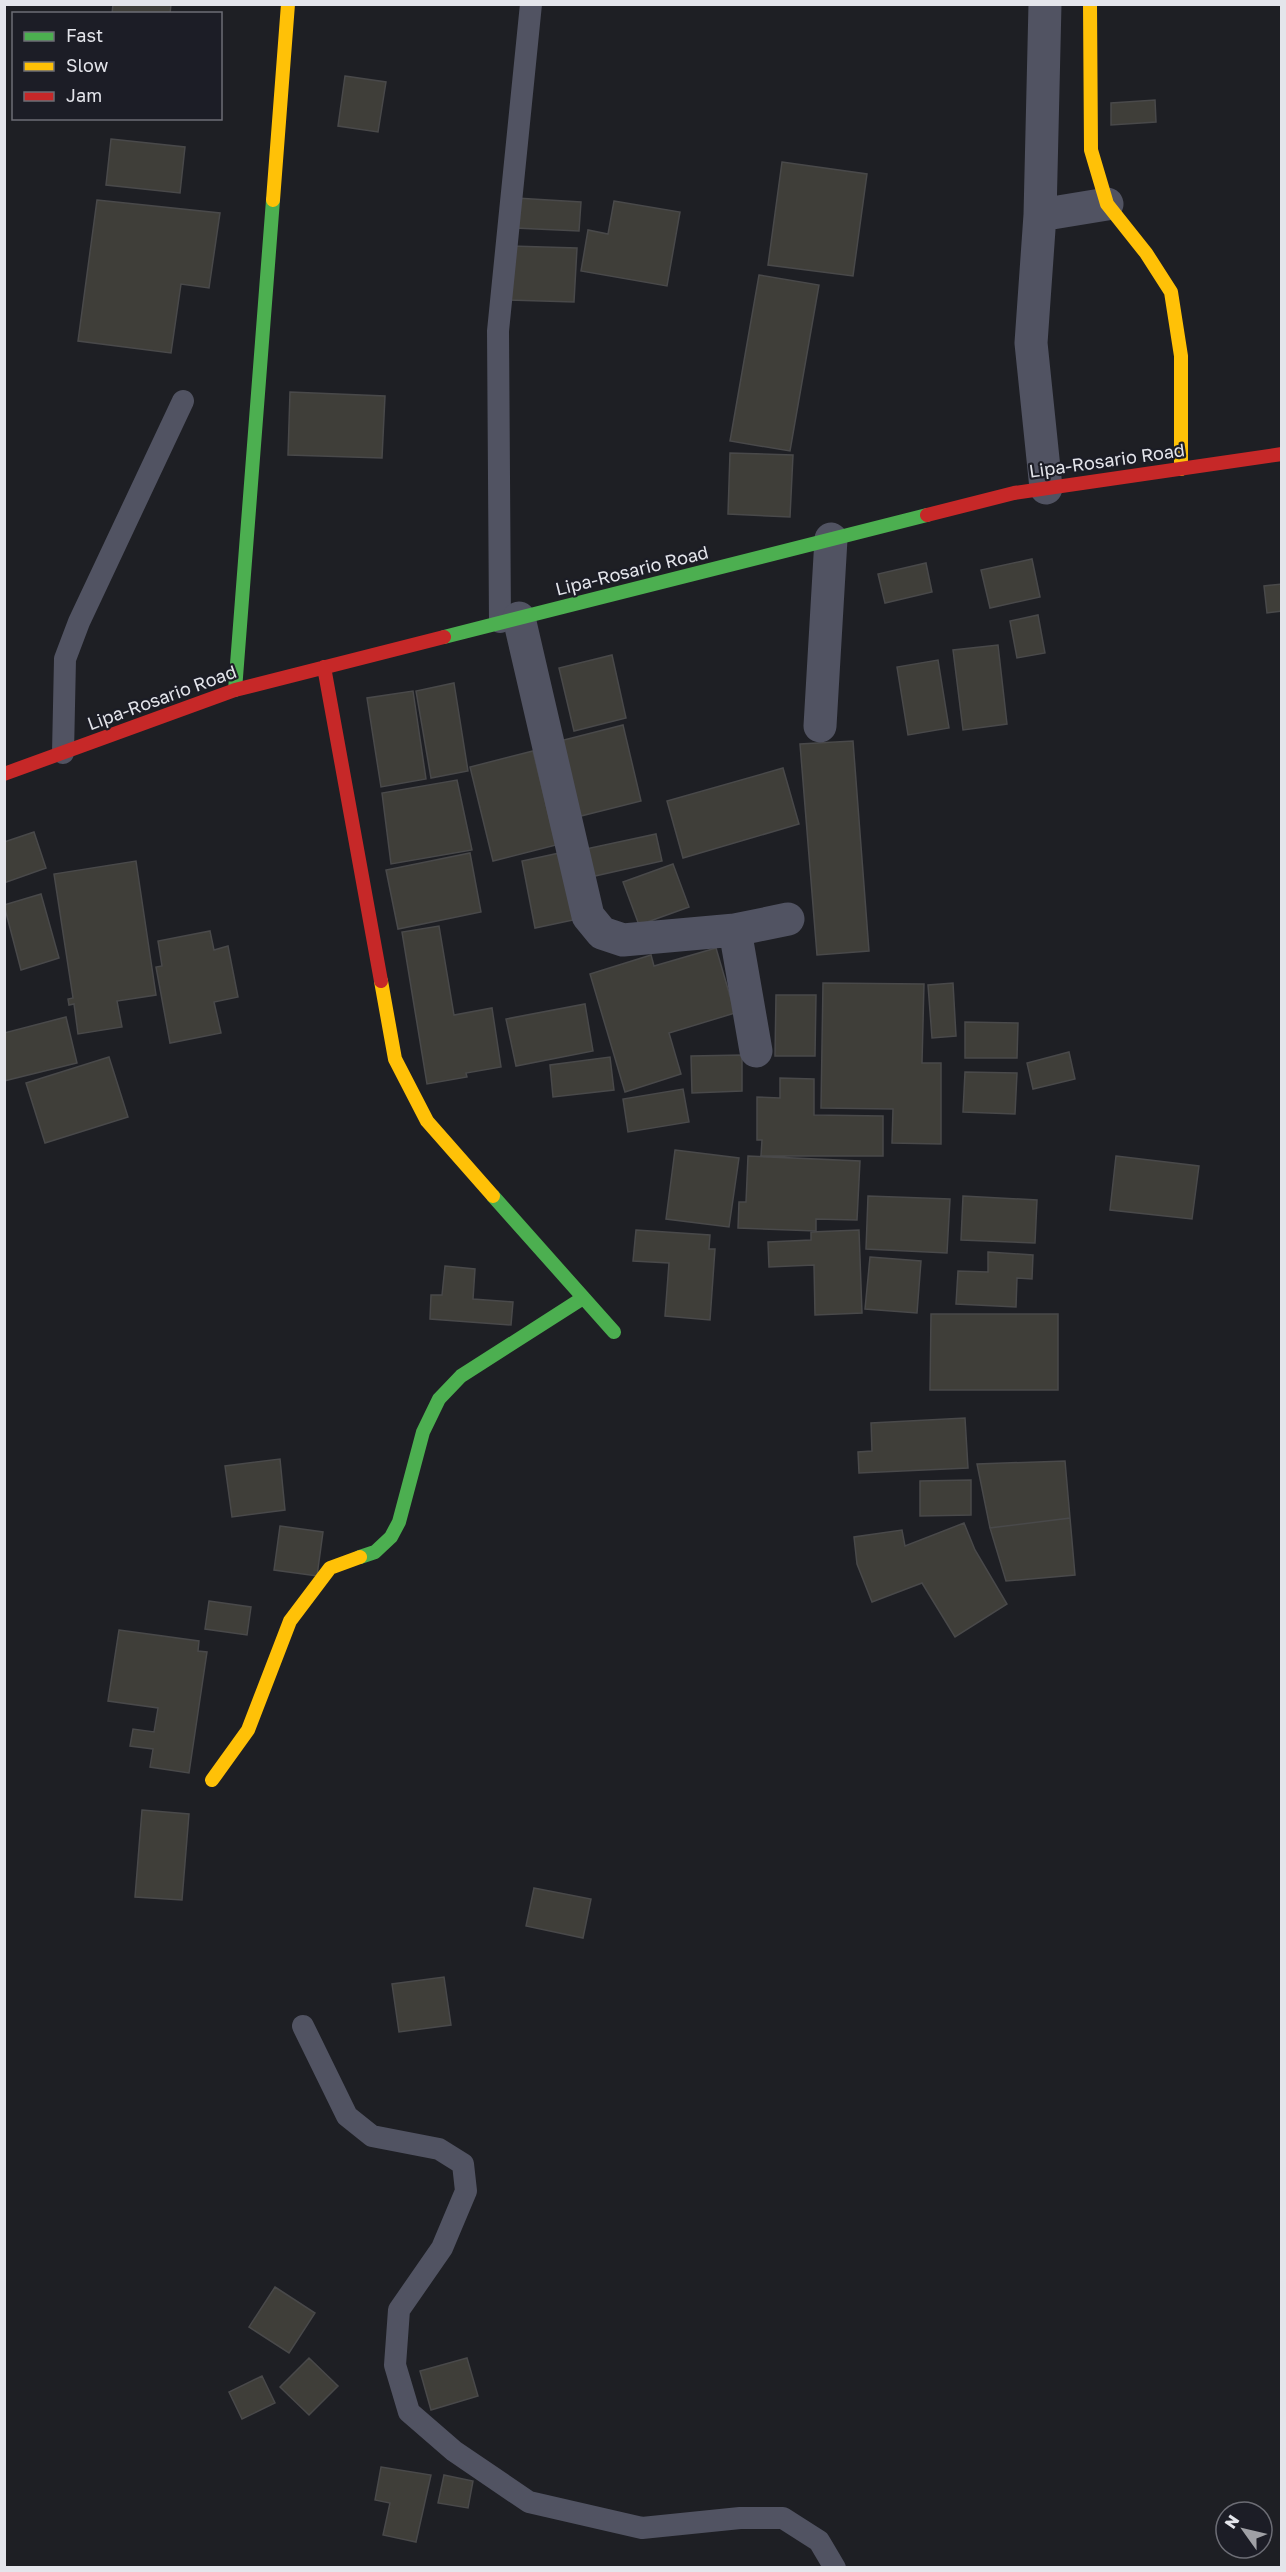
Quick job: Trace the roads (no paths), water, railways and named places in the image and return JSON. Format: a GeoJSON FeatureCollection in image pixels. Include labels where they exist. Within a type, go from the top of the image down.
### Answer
{"type":"FeatureCollection","features":[{"type":"Feature","properties":{"kind":"street"},"geometry":{"type":"LineString","coordinates":[[235,690],[288,4]]}},
{"type":"Feature","properties":{"kind":"street"},"geometry":{"type":"LineString","coordinates":[[1045,4],[1040,215],[1031,343],[1046,488]]}},
{"type":"Feature","properties":{"kind":"street"},"geometry":{"type":"LineString","coordinates":[[1090,4],[1091,150],[1107,204],[1146,253],[1172,292],[1181,356],[1181,469]]}},
{"type":"Feature","properties":{"kind":"street"},"geometry":{"type":"LineString","coordinates":[[1040,215],[1107,204]]}},
{"type":"Feature","properties":{"kind":"street","name":"Lipa-Rosario Road"},"geometry":{"type":"LineString","coordinates":[[4,774],[235,690],[1014,493],[1281,454]]}},
{"type":"Feature","properties":{"kind":"street"},"geometry":{"type":"LineString","coordinates":[[820,726],[831,539]]}},
{"type":"Feature","properties":{"kind":"street"},"geometry":{"type":"LineString","coordinates":[[509,620],[588,916],[602,933],[623,940],[735,930],[788,919]]}},
{"type":"Feature","properties":{"kind":"street"},"geometry":{"type":"LineString","coordinates":[[324,667],[395,1059],[428,1121],[614,1332]]}},
{"type":"Feature","properties":{"kind":"street"},"geometry":{"type":"LineString","coordinates":[[735,930],[756,1051]]}},
{"type":"Feature","properties":{"kind":"street"},"geometry":{"type":"LineString","coordinates":[[212,1780],[248,1730],[290,1621],[330,1568],[375,1552],[391,1538],[399,1522],[423,1432],[439,1399],[461,1376],[583,1298]]}},
{"type":"Feature","properties":{"kind":"lane"},"geometry":{"type":"LineString","coordinates":[[509,620],[498,331],[531,4]]}},
{"type":"Feature","properties":{"kind":"lane"},"geometry":{"type":"LineString","coordinates":[[63,753],[65,659],[79,622],[183,401]]}},
{"type":"Feature","properties":{"kind":"lane"},"geometry":{"type":"LineString","coordinates":[[303,2026],[347,2116],[372,2136],[439,2149],[464,2164],[466,2191],[442,2248],[399,2310],[395,2365],[409,2412],[454,2451],[529,2502],[642,2528],[740,2517],[783,2518],[819,2541],[835,2568]]}}]}
